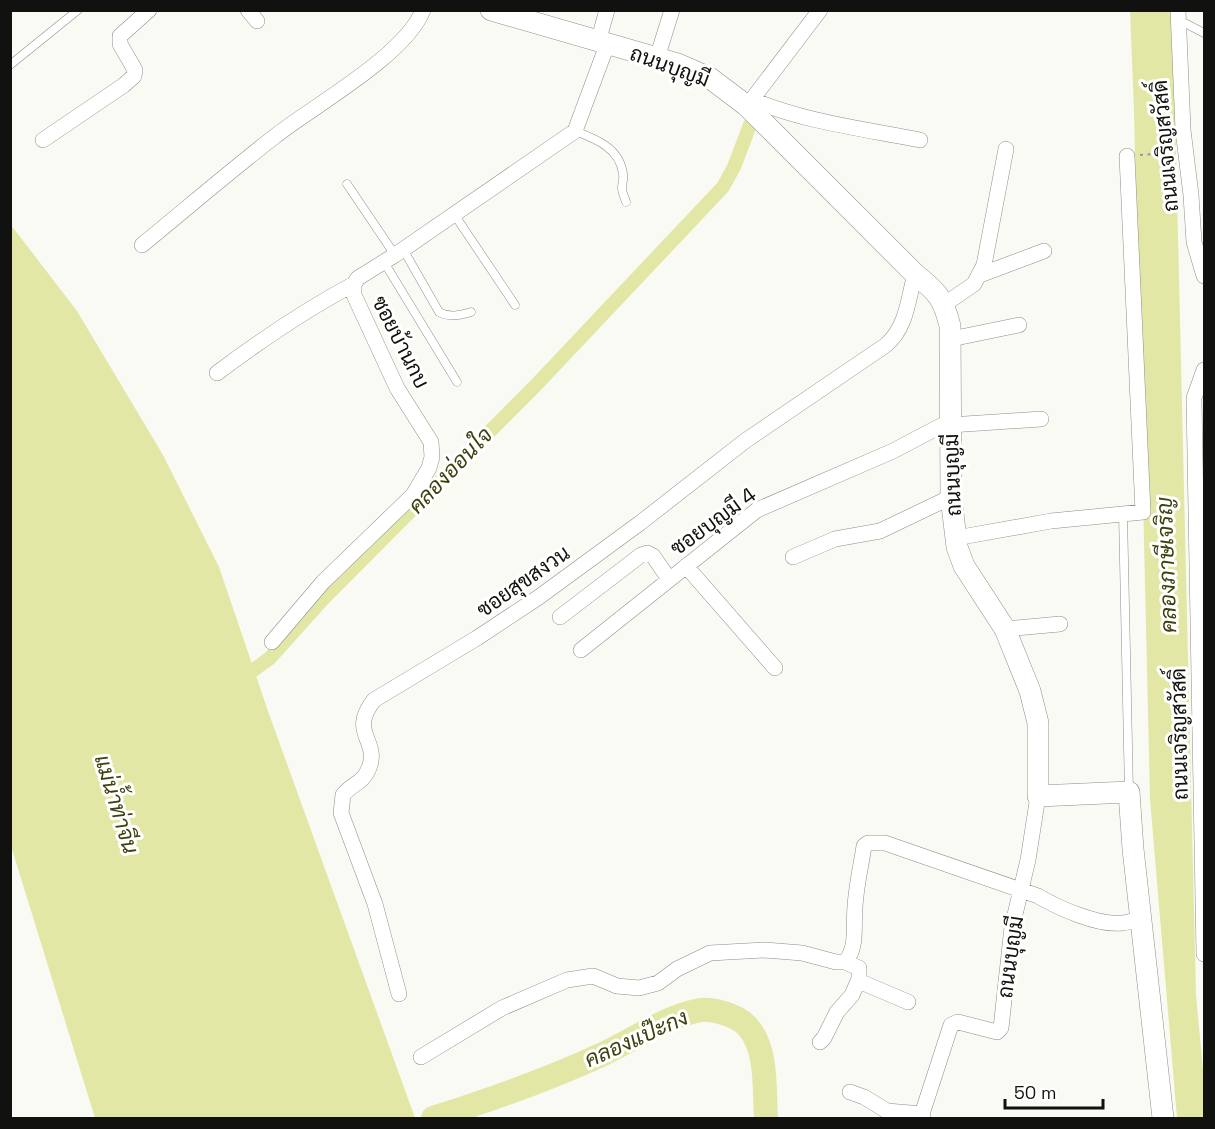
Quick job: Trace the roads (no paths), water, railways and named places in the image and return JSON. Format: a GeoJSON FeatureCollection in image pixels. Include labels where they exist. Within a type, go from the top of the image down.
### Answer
{"type":"FeatureCollection","features":[{"type":"Feature","properties":{"kind":"street"},"geometry":{"type":"LineString","coordinates":[[43,140],[134,76],[135,70],[120,44],[120,36],[149,10]]}},
{"type":"Feature","properties":{"kind":"street"},"geometry":{"type":"LineString","coordinates":[[142,245],[275,136],[371,67],[411,30],[423,10]]}},
{"type":"Feature","properties":{"kind":"street","name":"ถนนบุญมี"},"geometry":{"type":"LineString","coordinates":[[491,10],[678,64],[710,78],[750,103],[945,304],[951,339],[951,497],[956,538],[964,566],[1005,629],[1030,691],[1038,723],[1038,796],[1021,891],[1012,927],[1000,1031],[958,1022],[951,1025],[923,1116]]}},
{"type":"Feature","properties":{"kind":"street"},"geometry":{"type":"LineString","coordinates":[[575,131],[603,43],[607,10]]}},
{"type":"Feature","properties":{"kind":"street"},"geometry":{"type":"LineString","coordinates":[[657,58],[672,10]]}},
{"type":"Feature","properties":{"kind":"street"},"geometry":{"type":"LineString","coordinates":[[820,10],[750,103],[799,116],[920,140]]}},
{"type":"Feature","properties":{"kind":"street","name":"ถนนเจริญสวัสดิ์"},"geometry":{"type":"LineString","coordinates":[[1178,15],[1183,130],[1194,242],[1204,276]]}},
{"type":"Feature","properties":{"kind":"street","name":"ซอยบ้านกบ"},"geometry":{"type":"LineString","coordinates":[[272,642],[323,582],[413,495],[429,468],[432,457],[431,442],[397,388],[354,295],[354,284],[358,278],[394,256],[575,131]]}},
{"type":"Feature","properties":{"kind":"street"},"geometry":{"type":"LineString","coordinates":[[945,304],[974,284],[984,265],[1006,149]]}},
{"type":"Feature","properties":{"kind":"street"},"geometry":{"type":"LineString","coordinates":[[956,538],[1051,521],[1143,513],[1130,156]]}},
{"type":"Feature","properties":{"kind":"street"},"geometry":{"type":"LineString","coordinates":[[980,275],[1044,251]]}},
{"type":"Feature","properties":{"kind":"street","name":"ซอยสุขสงวน"},"geometry":{"type":"LineString","coordinates":[[399,994],[375,904],[341,813],[343,795],[363,780],[371,761],[372,755],[364,730],[365,711],[374,700],[477,638],[539,597],[640,524],[746,441],[886,345],[896,336],[902,325],[915,274]]}},
{"type":"Feature","properties":{"kind":"street"},"geometry":{"type":"LineString","coordinates":[[217,373],[262,339],[315,304],[354,284]]}},
{"type":"Feature","properties":{"kind":"street"},"geometry":{"type":"LineString","coordinates":[[951,339],[1019,325]]}},
{"type":"Feature","properties":{"kind":"street","name":"ถนนเจริญสวัสดิ์"},"geometry":{"type":"LineString","coordinates":[[1204,370],[1199,398],[1204,954]]}},
{"type":"Feature","properties":{"kind":"street"},"geometry":{"type":"LineString","coordinates":[[950,423],[1041,419]]}},
{"type":"Feature","properties":{"kind":"street","name":"ซอยบุญมี 4"},"geometry":{"type":"LineString","coordinates":[[581,650],[757,510],[893,451],[950,423]]}},
{"type":"Feature","properties":{"kind":"street"},"geometry":{"type":"LineString","coordinates":[[793,557],[835,538],[880,531],[951,497]]}},
{"type":"Feature","properties":{"kind":"street"},"geometry":{"type":"LineString","coordinates":[[560,617],[641,555],[647,553],[653,556],[669,579]]}},
{"type":"Feature","properties":{"kind":"street"},"geometry":{"type":"LineString","coordinates":[[686,566],[775,668]]}},
{"type":"Feature","properties":{"kind":"street"},"geometry":{"type":"LineString","coordinates":[[1005,629],[1060,624]]}},
{"type":"Feature","properties":{"kind":"street"},"geometry":{"type":"LineString","coordinates":[[1038,796],[1129,792],[1132,849],[1163,1119]]}},
{"type":"Feature","properties":{"kind":"street"},"geometry":{"type":"LineString","coordinates":[[845,962],[850,956],[855,940],[855,908],[864,846],[868,843],[885,843],[1038,896],[1058,908],[1107,922],[1122,923],[1140,918]]}},
{"type":"Feature","properties":{"kind":"street"},"geometry":{"type":"LineString","coordinates":[[421,1057],[502,1008],[567,981],[592,976],[617,986],[639,988],[658,983],[676,969],[710,953],[765,950],[802,953],[836,962],[845,962],[859,968],[859,979],[852,995],[837,1012],[824,1038],[820,1041]]}},
{"type":"Feature","properties":{"kind":"street"},"geometry":{"type":"LineString","coordinates":[[859,979],[908,1002]]}},
{"type":"Feature","properties":{"kind":"street"},"geometry":{"type":"LineString","coordinates":[[850,1092],[864,1097],[883,1115],[923,1116]]}},
{"type":"Feature","properties":{"kind":"lane"},"geometry":{"type":"LineString","coordinates":[[10,65],[78,10]]}},
{"type":"Feature","properties":{"kind":"lane"},"geometry":{"type":"LineString","coordinates":[[1178,15],[1204,33]]}},
{"type":"Feature","properties":{"kind":"lane"},"geometry":{"type":"LineString","coordinates":[[575,131],[599,140],[611,149],[620,162],[623,172],[622,188],[626,202]]}},
{"type":"Feature","properties":{"kind":"lane"},"geometry":{"type":"LineString","coordinates":[[347,184],[394,256],[439,312],[457,315],[471,312]]}},
{"type":"Feature","properties":{"kind":"lane"},"geometry":{"type":"LineString","coordinates":[[454,214],[515,305]]}},
{"type":"Feature","properties":{"kind":"lane"},"geometry":{"type":"LineString","coordinates":[[394,256],[457,382]]}},
{"type":"Feature","properties":{"kind":"lane"},"geometry":{"type":"LineString","coordinates":[[1122,514],[1129,792]]}},
{"type":"Feature","properties":{"kind":"water","name":"คลองภาษีเจริญ"},"geometry":{"type":"Polygon","coordinates":[[[1130,11],[1171,11],[1196,995],[1204,1080],[1204,1118],[1177,1118],[1150,799],[1130,11]]]}},
{"type":"Feature","properties":{"kind":"water","name":"แม่น้ำท่าจีน"},"geometry":{"type":"Polygon","coordinates":[[[11,225],[77,311],[163,455],[219,567],[269,714],[415,1118],[95,1118],[11,846],[11,225]]]}},
{"type":"Feature","properties":{"kind":"waterway","name":"คลองอ่อนใจ"},"geometry":{"type":"LineString","coordinates":[[241,679],[270,658],[323,599],[537,384],[723,187],[734,167],[750,125]]}},
{"type":"Feature","properties":{"kind":"waterway","name":"คลองแป๊ะกง"},"geometry":{"type":"LineString","coordinates":[[433,1118],[560,1073],[672,1019],[702,1010],[716,1011],[737,1018],[754,1035],[764,1070],[766,1118]]}}]}
